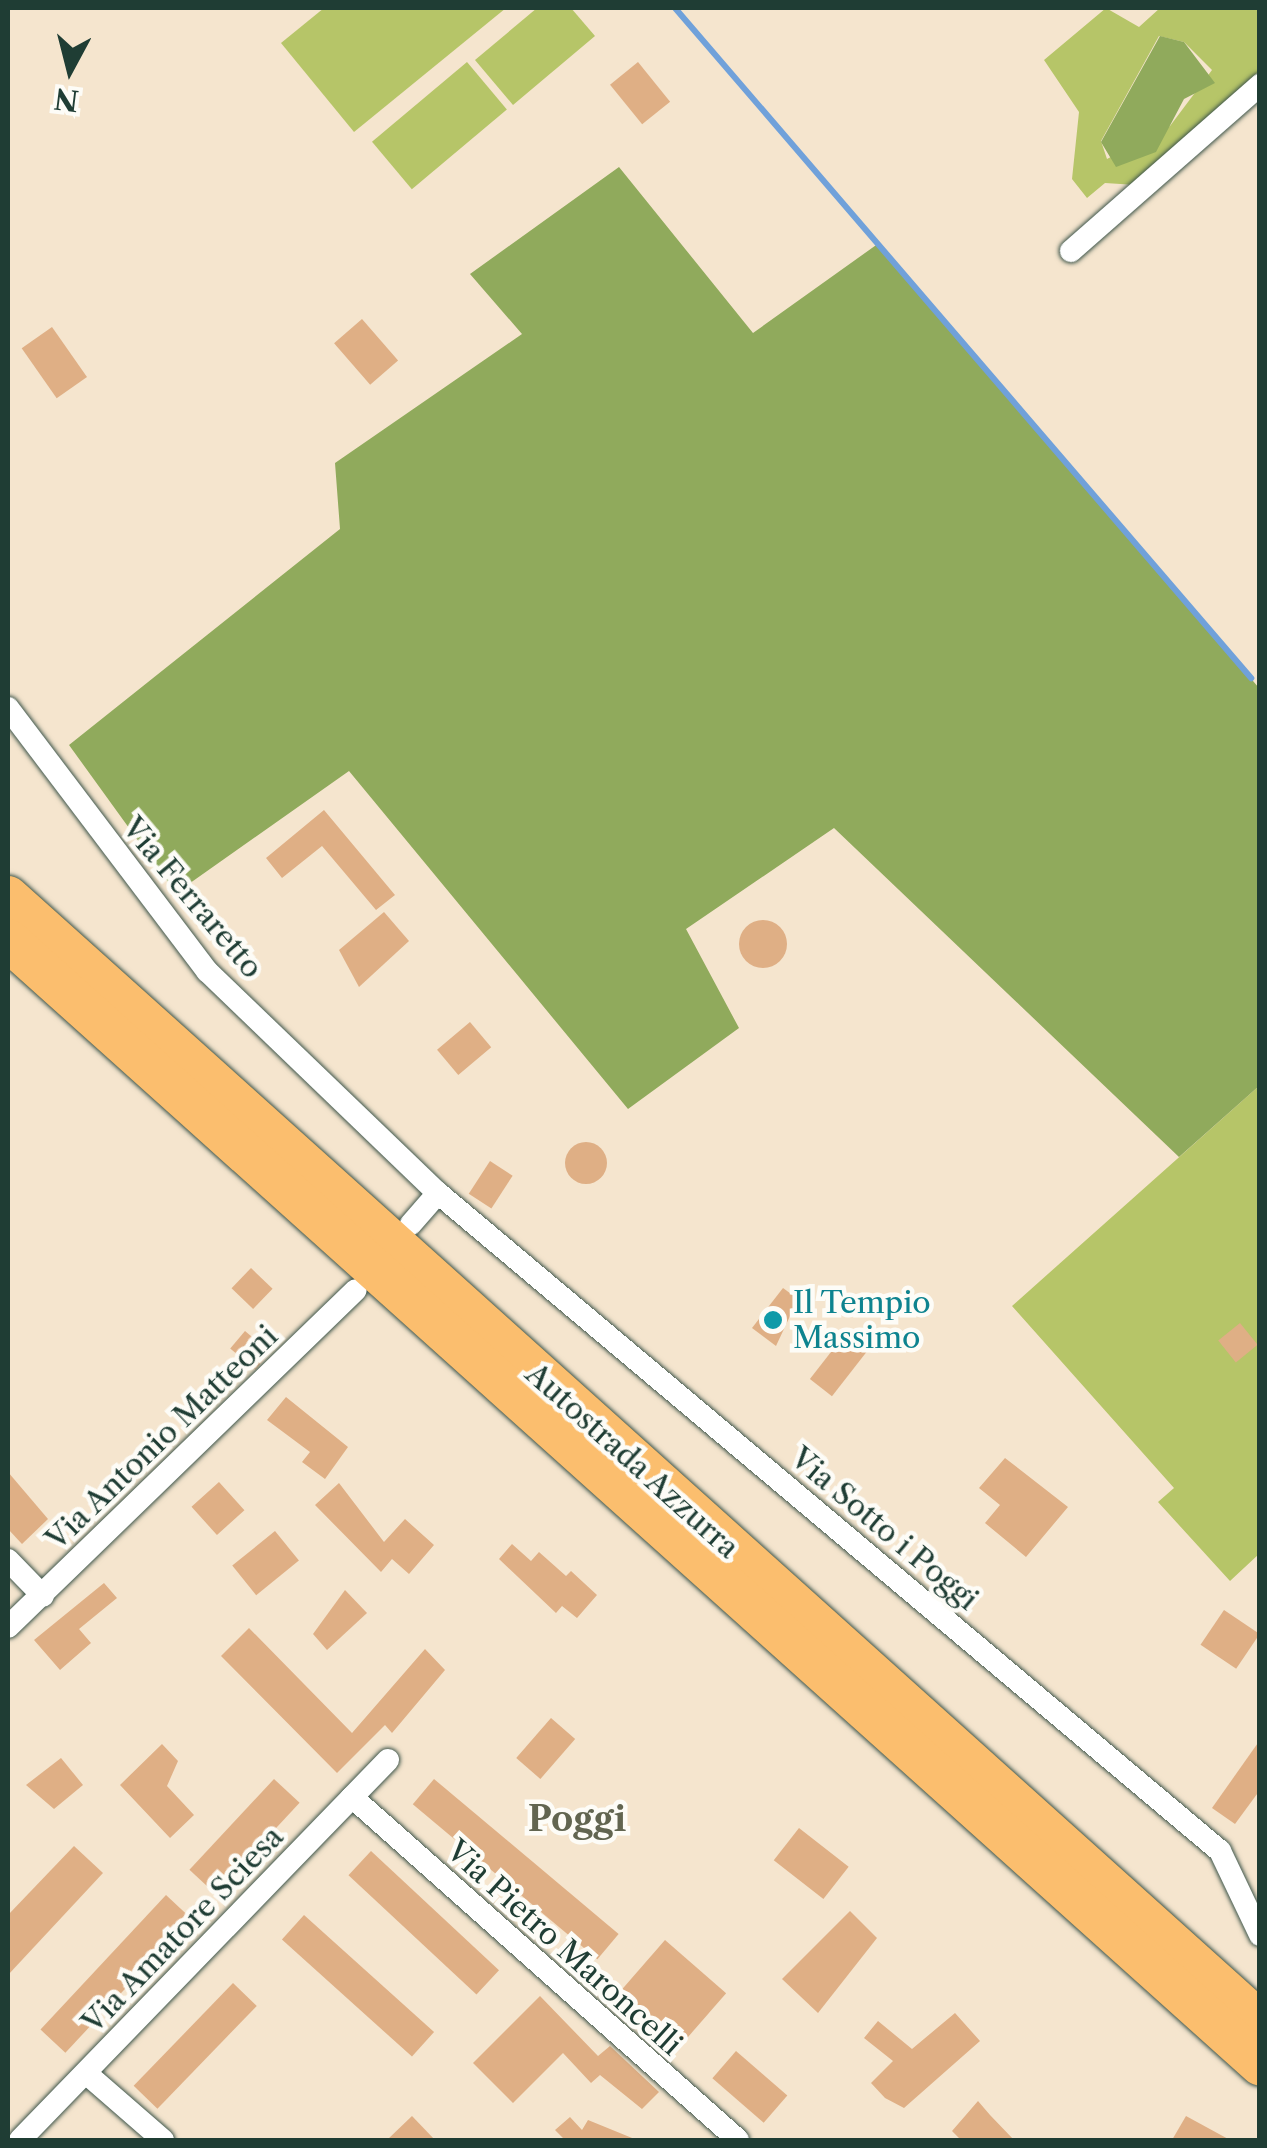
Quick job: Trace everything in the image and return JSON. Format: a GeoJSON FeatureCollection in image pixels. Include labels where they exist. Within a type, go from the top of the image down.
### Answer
{"type":"FeatureCollection","features":[{"type":"Feature","properties":{"kind":"highway","name":"Autostrada Azzurra"},"geometry":{"type":"LineString","coordinates":[[8,897],[1168,1962],[1260,2064]]}},
{"type":"Feature","properties":{"kind":"highway","name":"Autostrada Azzurra"},"geometry":{"type":"LineString","coordinates":[[8,940],[1168,1962],[1260,2022]]}},
{"type":"Feature","properties":{"kind":"street"},"geometry":{"type":"LineString","coordinates":[[1070,251],[1260,85]]}},
{"type":"Feature","properties":{"kind":"street","name":"Via Ferraretto"},"geometry":{"type":"LineString","coordinates":[[8,708],[208,971],[438,1193]]}},
{"type":"Feature","properties":{"kind":"street"},"geometry":{"type":"LineString","coordinates":[[411,1224],[438,1193]]}},
{"type":"Feature","properties":{"kind":"street","name":"Via Sotto i Poggi"},"geometry":{"type":"LineString","coordinates":[[438,1193],[1220,1851],[1260,1935]]}},
{"type":"Feature","properties":{"kind":"street","name":"Via Antonio Matteoni"},"geometry":{"type":"LineString","coordinates":[[8,1626],[356,1290]]}},
{"type":"Feature","properties":{"kind":"street"},"geometry":{"type":"LineString","coordinates":[[8,1560],[42,1596]]}},
{"type":"Feature","properties":{"kind":"street","name":"Via Amatore Sciesa"},"geometry":{"type":"LineString","coordinates":[[20,2140],[388,1760]]}},
{"type":"Feature","properties":{"kind":"street","name":"Via Pietro Maroncelli"},"geometry":{"type":"LineString","coordinates":[[352,1797],[738,2140]]}},
{"type":"Feature","properties":{"kind":"street"},"geometry":{"type":"LineString","coordinates":[[87,2074],[162,2140]]}},
{"type":"Feature","properties":{"kind":"green space"},"geometry":{"type":"Polygon","coordinates":[[[324,8],[506,8],[354,132],[281,43],[324,8]]]}},
{"type":"Feature","properties":{"kind":"green space"},"geometry":{"type":"Polygon","coordinates":[[[537,8],[571,8],[595,36],[513,105],[475,60],[537,8]]]}},
{"type":"Feature","properties":{"kind":"green space"},"geometry":{"type":"Polygon","coordinates":[[[1106,8],[1139,27],[1160,8],[1259,8],[1259,71],[1136,185],[1105,183],[1087,198],[1072,179],[1079,112],[1044,60],[1106,8]],[[1159,36],[1101,141],[1107,159],[1170,126],[1212,70],[1184,42],[1159,36]]]}},
{"type":"Feature","properties":{"kind":"green space"},"geometry":{"type":"Polygon","coordinates":[[[1160,36],[1184,42],[1215,83],[1184,99],[1156,152],[1116,167],[1101,142],[1160,36]]]}},
{"type":"Feature","properties":{"kind":"green space"},"geometry":{"type":"Polygon","coordinates":[[[467,62],[507,109],[412,189],[372,142],[467,62]]]}},
{"type":"Feature","properties":{"kind":"green space"},"geometry":{"type":"Polygon","coordinates":[[[619,167],[753,333],[879,243],[1259,688],[1259,1086],[1179,1157],[834,828],[686,929],[739,1028],[628,1109],[349,771],[176,893],[69,745],[340,529],[335,463],[522,334],[470,274],[619,167]]]}},
{"type":"Feature","properties":{"kind":"green space"},"geometry":{"type":"Polygon","coordinates":[[[1259,1086],[1259,1554],[1230,1581],[1158,1502],[1174,1488],[1012,1306],[1259,1086]]]}},
{"type":"Feature","properties":{"kind":"building"},"geometry":{"type":"Polygon","coordinates":[[[638,62],[670,102],[642,124],[610,85],[638,62]]]}},
{"type":"Feature","properties":{"kind":"building"},"geometry":{"type":"Polygon","coordinates":[[[362,319],[398,361],[370,385],[334,343],[362,319]]]}},
{"type":"Feature","properties":{"kind":"building"},"geometry":{"type":"Polygon","coordinates":[[[52,327],[87,377],[57,398],[22,348],[52,327]]]}},
{"type":"Feature","properties":{"kind":"building"},"geometry":{"type":"Polygon","coordinates":[[[324,810],[395,895],[376,910],[322,846],[282,878],[266,858],[324,810]]]}},
{"type":"Feature","properties":{"kind":"building"},"geometry":{"type":"Polygon","coordinates":[[[384,912],[409,941],[359,987],[339,950],[384,912]]]}},
{"type":"Feature","properties":{"kind":"building"},"geometry":{"type":"Polygon","coordinates":[[[763,920],[780,927],[787,944],[780,961],[763,968],[746,961],[739,944],[746,927],[763,920]]]}},
{"type":"Feature","properties":{"kind":"building"},"geometry":{"type":"Polygon","coordinates":[[[470,1022],[491,1047],[458,1075],[437,1050],[470,1022]]]}},
{"type":"Feature","properties":{"kind":"building"},"geometry":{"type":"Polygon","coordinates":[[[586,1142],[601,1148],[607,1163],[601,1178],[586,1184],[571,1178],[565,1163],[571,1148],[586,1142]]]}},
{"type":"Feature","properties":{"kind":"building"},"geometry":{"type":"Polygon","coordinates":[[[490,1161],[513,1176],[491,1208],[469,1194],[490,1161]]]}},
{"type":"Feature","properties":{"kind":"building"},"geometry":{"type":"Polygon","coordinates":[[[251,1268],[273,1289],[253,1309],[232,1288],[251,1268]]]}},
{"type":"Feature","properties":{"kind":"building","name":"Il Tempio Massimo"},"geometry":{"type":"Polygon","coordinates":[[[783,1288],[798,1299],[776,1346],[752,1328],[783,1288]]]}},
{"type":"Feature","properties":{"kind":"building"},"geometry":{"type":"Polygon","coordinates":[[[1240,1323],[1258,1345],[1236,1362],[1218,1341],[1240,1323]]]}},
{"type":"Feature","properties":{"kind":"building"},"geometry":{"type":"Polygon","coordinates":[[[245,1331],[270,1352],[255,1370],[230,1349],[245,1331]]]}},
{"type":"Feature","properties":{"kind":"building"},"geometry":{"type":"Polygon","coordinates":[[[845,1334],[867,1351],[832,1396],[810,1379],[845,1334]]]}},
{"type":"Feature","properties":{"kind":"building"},"geometry":{"type":"Polygon","coordinates":[[[286,1397],[348,1447],[325,1479],[302,1462],[310,1452],[267,1420],[286,1397]]]}},
{"type":"Feature","properties":{"kind":"building"},"geometry":{"type":"Polygon","coordinates":[[[1005,1458],[1068,1507],[1026,1557],[985,1523],[1000,1505],[979,1488],[1005,1458]]]}},
{"type":"Feature","properties":{"kind":"building"},"geometry":{"type":"Polygon","coordinates":[[[8,1472],[48,1519],[22,1544],[8,1529],[8,1472]]]}},
{"type":"Feature","properties":{"kind":"building"},"geometry":{"type":"Polygon","coordinates":[[[219,1482],[244,1510],[217,1535],[192,1507],[219,1482]]]}},
{"type":"Feature","properties":{"kind":"building"},"geometry":{"type":"Polygon","coordinates":[[[339,1483],[384,1542],[405,1519],[434,1545],[409,1574],[392,1559],[381,1572],[315,1505],[339,1483]]]}},
{"type":"Feature","properties":{"kind":"building"},"geometry":{"type":"Polygon","coordinates":[[[275,1531],[299,1561],[256,1595],[232,1566],[275,1531]]]}},
{"type":"Feature","properties":{"kind":"building"},"geometry":{"type":"Polygon","coordinates":[[[512,1544],[531,1561],[539,1552],[566,1576],[571,1571],[597,1595],[577,1618],[562,1606],[556,1613],[499,1559],[512,1544]]]}},
{"type":"Feature","properties":{"kind":"building"},"geometry":{"type":"Polygon","coordinates":[[[104,1583],[117,1598],[79,1629],[91,1643],[60,1670],[34,1640],[104,1583]]]}},
{"type":"Feature","properties":{"kind":"building"},"geometry":{"type":"Polygon","coordinates":[[[345,1590],[367,1613],[327,1650],[313,1634],[345,1590]]]}},
{"type":"Feature","properties":{"kind":"building"},"geometry":{"type":"Polygon","coordinates":[[[1224,1610],[1260,1634],[1236,1669],[1201,1645],[1224,1610]]]}},
{"type":"Feature","properties":{"kind":"building"},"geometry":{"type":"Polygon","coordinates":[[[249,1628],[352,1733],[425,1649],[445,1670],[392,1733],[385,1725],[337,1773],[221,1656],[249,1628]]]}},
{"type":"Feature","properties":{"kind":"building"},"geometry":{"type":"Polygon","coordinates":[[[551,1718],[575,1739],[540,1779],[516,1758],[551,1718]]]}},
{"type":"Feature","properties":{"kind":"building"},"geometry":{"type":"Polygon","coordinates":[[[1260,1740],[1260,1790],[1235,1824],[1212,1808],[1260,1740]]]}},
{"type":"Feature","properties":{"kind":"building"},"geometry":{"type":"Polygon","coordinates":[[[162,1744],[178,1761],[167,1786],[194,1815],[170,1838],[120,1785],[162,1744]]]}},
{"type":"Feature","properties":{"kind":"building"},"geometry":{"type":"Polygon","coordinates":[[[61,1758],[83,1785],[54,1809],[26,1785],[61,1758]]]}},
{"type":"Feature","properties":{"kind":"building"},"geometry":{"type":"Polygon","coordinates":[[[274,1779],[300,1803],[215,1894],[189,1870],[274,1779]]]}},
{"type":"Feature","properties":{"kind":"building"},"geometry":{"type":"Polygon","coordinates":[[[434,1779],[619,1934],[597,1959],[413,1804],[434,1779]]]}},
{"type":"Feature","properties":{"kind":"building"},"geometry":{"type":"Polygon","coordinates":[[[799,1828],[849,1867],[823,1899],[774,1860],[799,1828]]]}},
{"type":"Feature","properties":{"kind":"building"},"geometry":{"type":"Polygon","coordinates":[[[74,1846],[103,1873],[8,1975],[8,1915],[74,1846]]]}},
{"type":"Feature","properties":{"kind":"building"},"geometry":{"type":"Polygon","coordinates":[[[371,1851],[499,1970],[476,1994],[348,1875],[371,1851]]]}},
{"type":"Feature","properties":{"kind":"building"},"geometry":{"type":"Polygon","coordinates":[[[166,1895],[191,1918],[65,2053],[41,2030],[166,1895]]]}},
{"type":"Feature","properties":{"kind":"building"},"geometry":{"type":"Polygon","coordinates":[[[850,1911],[877,1938],[818,2013],[782,1979],[850,1911]]]}},
{"type":"Feature","properties":{"kind":"building"},"geometry":{"type":"Polygon","coordinates":[[[304,1915],[434,2032],[412,2057],[282,1940],[304,1915]]]}},
{"type":"Feature","properties":{"kind":"building"},"geometry":{"type":"Polygon","coordinates":[[[665,1940],[726,1993],[678,2048],[617,1995],[665,1940]]]}},
{"type":"Feature","properties":{"kind":"building"},"geometry":{"type":"Polygon","coordinates":[[[233,1983],[257,2006],[157,2109],[134,2086],[233,1983]]]}},
{"type":"Feature","properties":{"kind":"building"},"geometry":{"type":"Polygon","coordinates":[[[540,1996],[598,2056],[610,2046],[659,2092],[642,2109],[600,2075],[591,2083],[563,2053],[513,2103],[473,2063],[540,1996]]]}},
{"type":"Feature","properties":{"kind":"building"},"geometry":{"type":"Polygon","coordinates":[[[955,2013],[980,2041],[904,2108],[885,2098],[871,2083],[893,2061],[864,2038],[878,2021],[912,2049],[955,2013]]]}},
{"type":"Feature","properties":{"kind":"building"},"geometry":{"type":"Polygon","coordinates":[[[736,2051],[787,2096],[764,2123],[712,2078],[736,2051]]]}},
{"type":"Feature","properties":{"kind":"building"},"geometry":{"type":"Polygon","coordinates":[[[978,2101],[1014,2140],[961,2140],[952,2131],[978,2101]]]}},
{"type":"Feature","properties":{"kind":"building"},"geometry":{"type":"Polygon","coordinates":[[[412,2116],[435,2140],[387,2140],[412,2116]]]}},
{"type":"Feature","properties":{"kind":"building"},"geometry":{"type":"Polygon","coordinates":[[[1186,2116],[1230,2140],[1172,2140],[1186,2116]]]}},
{"type":"Feature","properties":{"kind":"building"},"geometry":{"type":"Polygon","coordinates":[[[570,2117],[582,2130],[588,2120],[637,2140],[565,2140],[555,2130],[570,2117]]]}},
{"type":"Feature","properties":{"kind":"waterway"},"geometry":{"type":"LineString","coordinates":[[675,8],[1251,678]]}},
{"type":"Feature","properties":{"kind":"place","name":"Il Tempio Massimo"},"geometry":{"type":"Point","coordinates":[773,1320]}},
{"type":"Feature","properties":{"kind":"district","name":"Poggi"},"geometry":{"type":"Point","coordinates":[577,1819]}}]}
